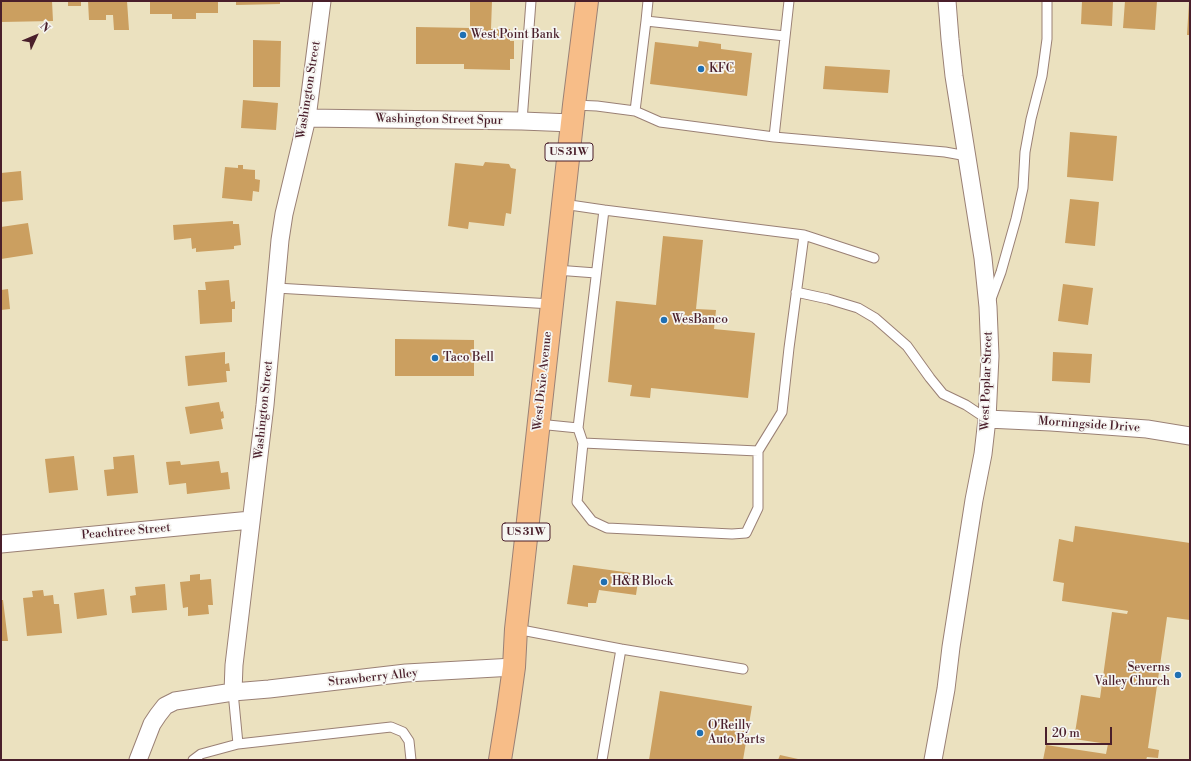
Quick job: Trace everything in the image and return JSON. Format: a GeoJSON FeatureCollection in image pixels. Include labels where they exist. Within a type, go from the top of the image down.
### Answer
{"type":"FeatureCollection","features":[{"type":"Feature","properties":{"kind":"main road","name":"West Dixie Avenue"},"geometry":{"type":"LineString","coordinates":[[500,760],[514,667],[516,629],[538,424],[587,1]]}},
{"type":"Feature","properties":{"kind":"street","name":"Washington Street"},"geometry":{"type":"LineString","coordinates":[[233,692],[234,665],[266,405],[280,240],[284,214],[307,118],[322,1]]}},
{"type":"Feature","properties":{"kind":"street","name":"West Poplar Street"},"geometry":{"type":"LineString","coordinates":[[933,760],[946,689],[951,647],[983,454],[987,419],[990,356],[988,307],[983,258],[954,76],[947,1]]}},
{"type":"Feature","properties":{"kind":"street","name":"Washington Street Spur"},"geometry":{"type":"LineString","coordinates":[[307,118],[522,121],[573,114]]}},
{"type":"Feature","properties":{"kind":"street","name":"Morningside Drive"},"geometry":{"type":"LineString","coordinates":[[987,419],[1147,429],[1190,436]]}},
{"type":"Feature","properties":{"kind":"street","name":"Peachtree Street"},"geometry":{"type":"LineString","coordinates":[[1,544],[251,520]]}},
{"type":"Feature","properties":{"kind":"street","name":"Strawberry Alley"},"geometry":{"type":"LineString","coordinates":[[233,692],[406,673],[514,667]]}},
{"type":"Feature","properties":{"kind":"street"},"geometry":{"type":"LineString","coordinates":[[138,760],[152,724],[165,706],[175,701],[233,692]]}},
{"type":"Feature","properties":{"kind":"lane"},"geometry":{"type":"LineString","coordinates":[[522,121],[531,1]]}},
{"type":"Feature","properties":{"kind":"lane"},"geometry":{"type":"LineString","coordinates":[[635,111],[648,1]]}},
{"type":"Feature","properties":{"kind":"lane"},"geometry":{"type":"LineString","coordinates":[[774,137],[789,1]]}},
{"type":"Feature","properties":{"kind":"lane"},"geometry":{"type":"LineString","coordinates":[[988,307],[1016,219],[1023,188],[1025,152],[1042,76],[1047,39],[1047,1]]}},
{"type":"Feature","properties":{"kind":"lane"},"geometry":{"type":"LineString","coordinates":[[646,21],[785,36]]}},
{"type":"Feature","properties":{"kind":"lane"},"geometry":{"type":"LineString","coordinates":[[573,114],[597,106],[635,111],[660,122],[774,137],[945,152],[967,156]]}},
{"type":"Feature","properties":{"kind":"lane"},"geometry":{"type":"LineString","coordinates":[[563,204],[804,235],[874,258]]}},
{"type":"Feature","properties":{"kind":"lane"},"geometry":{"type":"LineString","coordinates":[[604,210],[578,428],[583,442],[577,502],[592,521],[607,528],[732,534],[746,533],[758,508],[758,451],[782,412],[804,235]]}},
{"type":"Feature","properties":{"kind":"lane"},"geometry":{"type":"LineString","coordinates":[[556,270],[596,273]]}},
{"type":"Feature","properties":{"kind":"lane"},"geometry":{"type":"LineString","coordinates":[[276,288],[552,304]]}},
{"type":"Feature","properties":{"kind":"lane"},"geometry":{"type":"LineString","coordinates":[[796,292],[828,299],[858,308],[876,318],[907,346],[943,394],[966,405],[987,419]]}},
{"type":"Feature","properties":{"kind":"lane"},"geometry":{"type":"LineString","coordinates":[[538,424],[578,428]]}},
{"type":"Feature","properties":{"kind":"lane"},"geometry":{"type":"LineString","coordinates":[[583,442],[758,451]]}},
{"type":"Feature","properties":{"kind":"lane"},"geometry":{"type":"LineString","coordinates":[[516,629],[621,649],[743,669]]}},
{"type":"Feature","properties":{"kind":"lane"},"geometry":{"type":"LineString","coordinates":[[602,760],[621,649]]}},
{"type":"Feature","properties":{"kind":"lane"},"geometry":{"type":"LineString","coordinates":[[233,692],[238,744]]}},
{"type":"Feature","properties":{"kind":"lane"},"geometry":{"type":"LineString","coordinates":[[193,760],[201,754],[238,744],[391,727],[403,732],[409,741],[411,760]]}},
{"type":"Feature","properties":{"kind":"building"},"geometry":{"type":"Polygon","coordinates":[[[1,1],[52,1],[53,21],[1,22],[1,1]]]}},
{"type":"Feature","properties":{"kind":"building"},"geometry":{"type":"Polygon","coordinates":[[[68,1],[81,1],[81,6],[68,6],[68,1]]]}},
{"type":"Feature","properties":{"kind":"building"},"geometry":{"type":"Polygon","coordinates":[[[88,1],[127,1],[129,30],[114,30],[113,15],[106,15],[106,20],[89,20],[88,1]]]}},
{"type":"Feature","properties":{"kind":"building"},"geometry":{"type":"Polygon","coordinates":[[[150,1],[218,1],[218,13],[196,13],[196,19],[172,19],[172,14],[150,14],[150,1]]]}},
{"type":"Feature","properties":{"kind":"building"},"geometry":{"type":"Polygon","coordinates":[[[236,1],[280,1],[280,4],[236,5],[236,1]]]}},
{"type":"Feature","properties":{"kind":"building","name":"West Point Bank"},"geometry":{"type":"Polygon","coordinates":[[[470,1],[492,1],[491,29],[510,29],[510,41],[514,41],[514,59],[510,59],[510,70],[464,69],[464,64],[416,64],[416,27],[470,28],[470,1]]]}},
{"type":"Feature","properties":{"kind":"building"},"geometry":{"type":"Polygon","coordinates":[[[1082,1],[1113,1],[1112,26],[1081,24],[1082,1]]]}},
{"type":"Feature","properties":{"kind":"building"},"geometry":{"type":"Polygon","coordinates":[[[1125,1],[1157,1],[1155,30],[1123,28],[1125,1]]]}},
{"type":"Feature","properties":{"kind":"building"},"geometry":{"type":"Polygon","coordinates":[[[1189,2],[1190,35],[1187,35],[1189,2]]]}},
{"type":"Feature","properties":{"kind":"building"},"geometry":{"type":"Polygon","coordinates":[[[253,40],[281,41],[280,87],[253,87],[253,40]]]}},
{"type":"Feature","properties":{"kind":"building","name":"KFC"},"geometry":{"type":"Polygon","coordinates":[[[699,41],[721,44],[721,49],[752,53],[747,96],[650,84],[655,42],[698,47],[699,41]]]}},
{"type":"Feature","properties":{"kind":"building"},"geometry":{"type":"Polygon","coordinates":[[[825,66],[890,70],[888,93],[823,89],[825,66]]]}},
{"type":"Feature","properties":{"kind":"building"},"geometry":{"type":"Polygon","coordinates":[[[243,100],[278,103],[276,130],[241,128],[243,100]]]}},
{"type":"Feature","properties":{"kind":"building"},"geometry":{"type":"Polygon","coordinates":[[[1070,132],[1117,136],[1113,181],[1067,177],[1070,132]]]}},
{"type":"Feature","properties":{"kind":"building"},"geometry":{"type":"Polygon","coordinates":[[[485,162],[509,164],[511,168],[516,169],[511,214],[506,213],[504,226],[469,222],[468,229],[448,226],[455,163],[483,166],[485,162]]]}},
{"type":"Feature","properties":{"kind":"building"},"geometry":{"type":"Polygon","coordinates":[[[238,165],[243,165],[243,169],[255,170],[255,179],[260,180],[259,192],[253,191],[252,201],[222,198],[225,167],[238,168],[238,165]]]}},
{"type":"Feature","properties":{"kind":"building"},"geometry":{"type":"Polygon","coordinates":[[[21,171],[23,200],[1,202],[1,173],[21,171]]]}},
{"type":"Feature","properties":{"kind":"building"},"geometry":{"type":"Polygon","coordinates":[[[1070,199],[1099,202],[1095,246],[1065,243],[1070,199]]]}},
{"type":"Feature","properties":{"kind":"building"},"geometry":{"type":"Polygon","coordinates":[[[233,221],[233,224],[239,224],[241,245],[234,246],[234,249],[196,252],[196,248],[192,249],[191,238],[174,240],[173,225],[233,221]]]}},
{"type":"Feature","properties":{"kind":"building"},"geometry":{"type":"Polygon","coordinates":[[[28,223],[33,254],[1,259],[1,227],[28,223]]]}},
{"type":"Feature","properties":{"kind":"building","name":"WesBanco"},"geometry":{"type":"Polygon","coordinates":[[[663,236],[703,240],[696,309],[716,310],[714,329],[755,333],[748,398],[651,388],[650,398],[630,396],[632,385],[608,382],[616,301],[656,305],[663,236]]]}},
{"type":"Feature","properties":{"kind":"building"},"geometry":{"type":"Polygon","coordinates":[[[229,280],[231,302],[235,301],[235,309],[232,309],[232,322],[200,324],[198,290],[206,290],[205,282],[229,280]]]}},
{"type":"Feature","properties":{"kind":"building"},"geometry":{"type":"Polygon","coordinates":[[[1063,284],[1093,288],[1088,325],[1058,321],[1063,284]]]}},
{"type":"Feature","properties":{"kind":"building"},"geometry":{"type":"Polygon","coordinates":[[[8,289],[10,309],[1,310],[1,290],[8,289]]]}},
{"type":"Feature","properties":{"kind":"building","name":"Taco Bell"},"geometry":{"type":"Polygon","coordinates":[[[395,339],[474,340],[474,376],[395,376],[395,339]]]}},
{"type":"Feature","properties":{"kind":"building"},"geometry":{"type":"Polygon","coordinates":[[[225,352],[225,364],[229,363],[230,371],[226,371],[227,382],[188,386],[185,356],[225,352]]]}},
{"type":"Feature","properties":{"kind":"building"},"geometry":{"type":"Polygon","coordinates":[[[1053,352],[1092,354],[1090,383],[1052,381],[1053,352]]]}},
{"type":"Feature","properties":{"kind":"building"},"geometry":{"type":"Polygon","coordinates":[[[219,402],[221,412],[223,411],[224,418],[221,419],[223,429],[190,434],[185,407],[219,402]]]}},
{"type":"Feature","properties":{"kind":"building"},"geometry":{"type":"Polygon","coordinates":[[[134,455],[138,493],[107,496],[104,470],[114,469],[113,457],[134,455]]]}},
{"type":"Feature","properties":{"kind":"building"},"geometry":{"type":"Polygon","coordinates":[[[74,456],[78,490],[49,493],[45,459],[74,456]]]}},
{"type":"Feature","properties":{"kind":"building"},"geometry":{"type":"Polygon","coordinates":[[[180,461],[181,465],[219,461],[221,473],[228,472],[230,489],[187,494],[186,483],[169,485],[166,462],[180,461]]]}},
{"type":"Feature","properties":{"kind":"building"},"geometry":{"type":"Polygon","coordinates":[[[1075,526],[1190,543],[1190,620],[1167,617],[1148,748],[1159,750],[1158,758],[1147,757],[1146,760],[1043,760],[1046,745],[1106,754],[1108,744],[1074,739],[1081,695],[1100,698],[1112,612],[1127,614],[1128,611],[1062,601],[1064,583],[1053,581],[1059,539],[1073,542],[1075,526]]]}},
{"type":"Feature","properties":{"kind":"building","name":"H&R Block"},"geometry":{"type":"Polygon","coordinates":[[[573,565],[639,574],[636,595],[599,590],[596,603],[588,603],[588,607],[567,604],[573,565]]]}},
{"type":"Feature","properties":{"kind":"building"},"geometry":{"type":"Polygon","coordinates":[[[200,574],[200,580],[211,579],[213,605],[208,605],[209,614],[188,616],[188,607],[183,608],[180,582],[190,581],[190,575],[200,574]]]}},
{"type":"Feature","properties":{"kind":"building"},"geometry":{"type":"Polygon","coordinates":[[[165,584],[167,610],[132,613],[130,596],[136,595],[135,587],[165,584]]]}},
{"type":"Feature","properties":{"kind":"building"},"geometry":{"type":"Polygon","coordinates":[[[104,589],[107,615],[77,619],[74,593],[104,589]]]}},
{"type":"Feature","properties":{"kind":"building"},"geometry":{"type":"Polygon","coordinates":[[[43,590],[44,596],[53,595],[54,604],[59,604],[62,633],[27,636],[23,598],[33,597],[32,591],[43,590]]]}},
{"type":"Feature","properties":{"kind":"building"},"geometry":{"type":"Polygon","coordinates":[[[1,600],[3,600],[8,641],[1,641],[1,600]]]}},
{"type":"Feature","properties":{"kind":"building","name":"O'Reilly Auto Parts"},"geometry":{"type":"Polygon","coordinates":[[[660,691],[752,706],[743,760],[649,760],[660,691]]]}},
{"type":"Feature","properties":{"kind":"building"},"geometry":{"type":"Polygon","coordinates":[[[780,755],[798,759],[798,760],[778,760],[780,755]]]}},
{"type":"Feature","properties":{"kind":"place","name":"West Point Bank"},"geometry":{"type":"Point","coordinates":[463,35]}},
{"type":"Feature","properties":{"kind":"place","name":"KFC"},"geometry":{"type":"Point","coordinates":[701,69]}},
{"type":"Feature","properties":{"kind":"place","name":"WesBanco"},"geometry":{"type":"Point","coordinates":[664,320]}},
{"type":"Feature","properties":{"kind":"place","name":"Taco Bell"},"geometry":{"type":"Point","coordinates":[435,358]}},
{"type":"Feature","properties":{"kind":"place","name":"H&R Block"},"geometry":{"type":"Point","coordinates":[604,582]}},
{"type":"Feature","properties":{"kind":"place","name":"Severns Valley Church"},"geometry":{"type":"Point","coordinates":[1178,675]}},
{"type":"Feature","properties":{"kind":"place","name":"O'Reilly Auto Parts"},"geometry":{"type":"Point","coordinates":[700,733]}}]}
